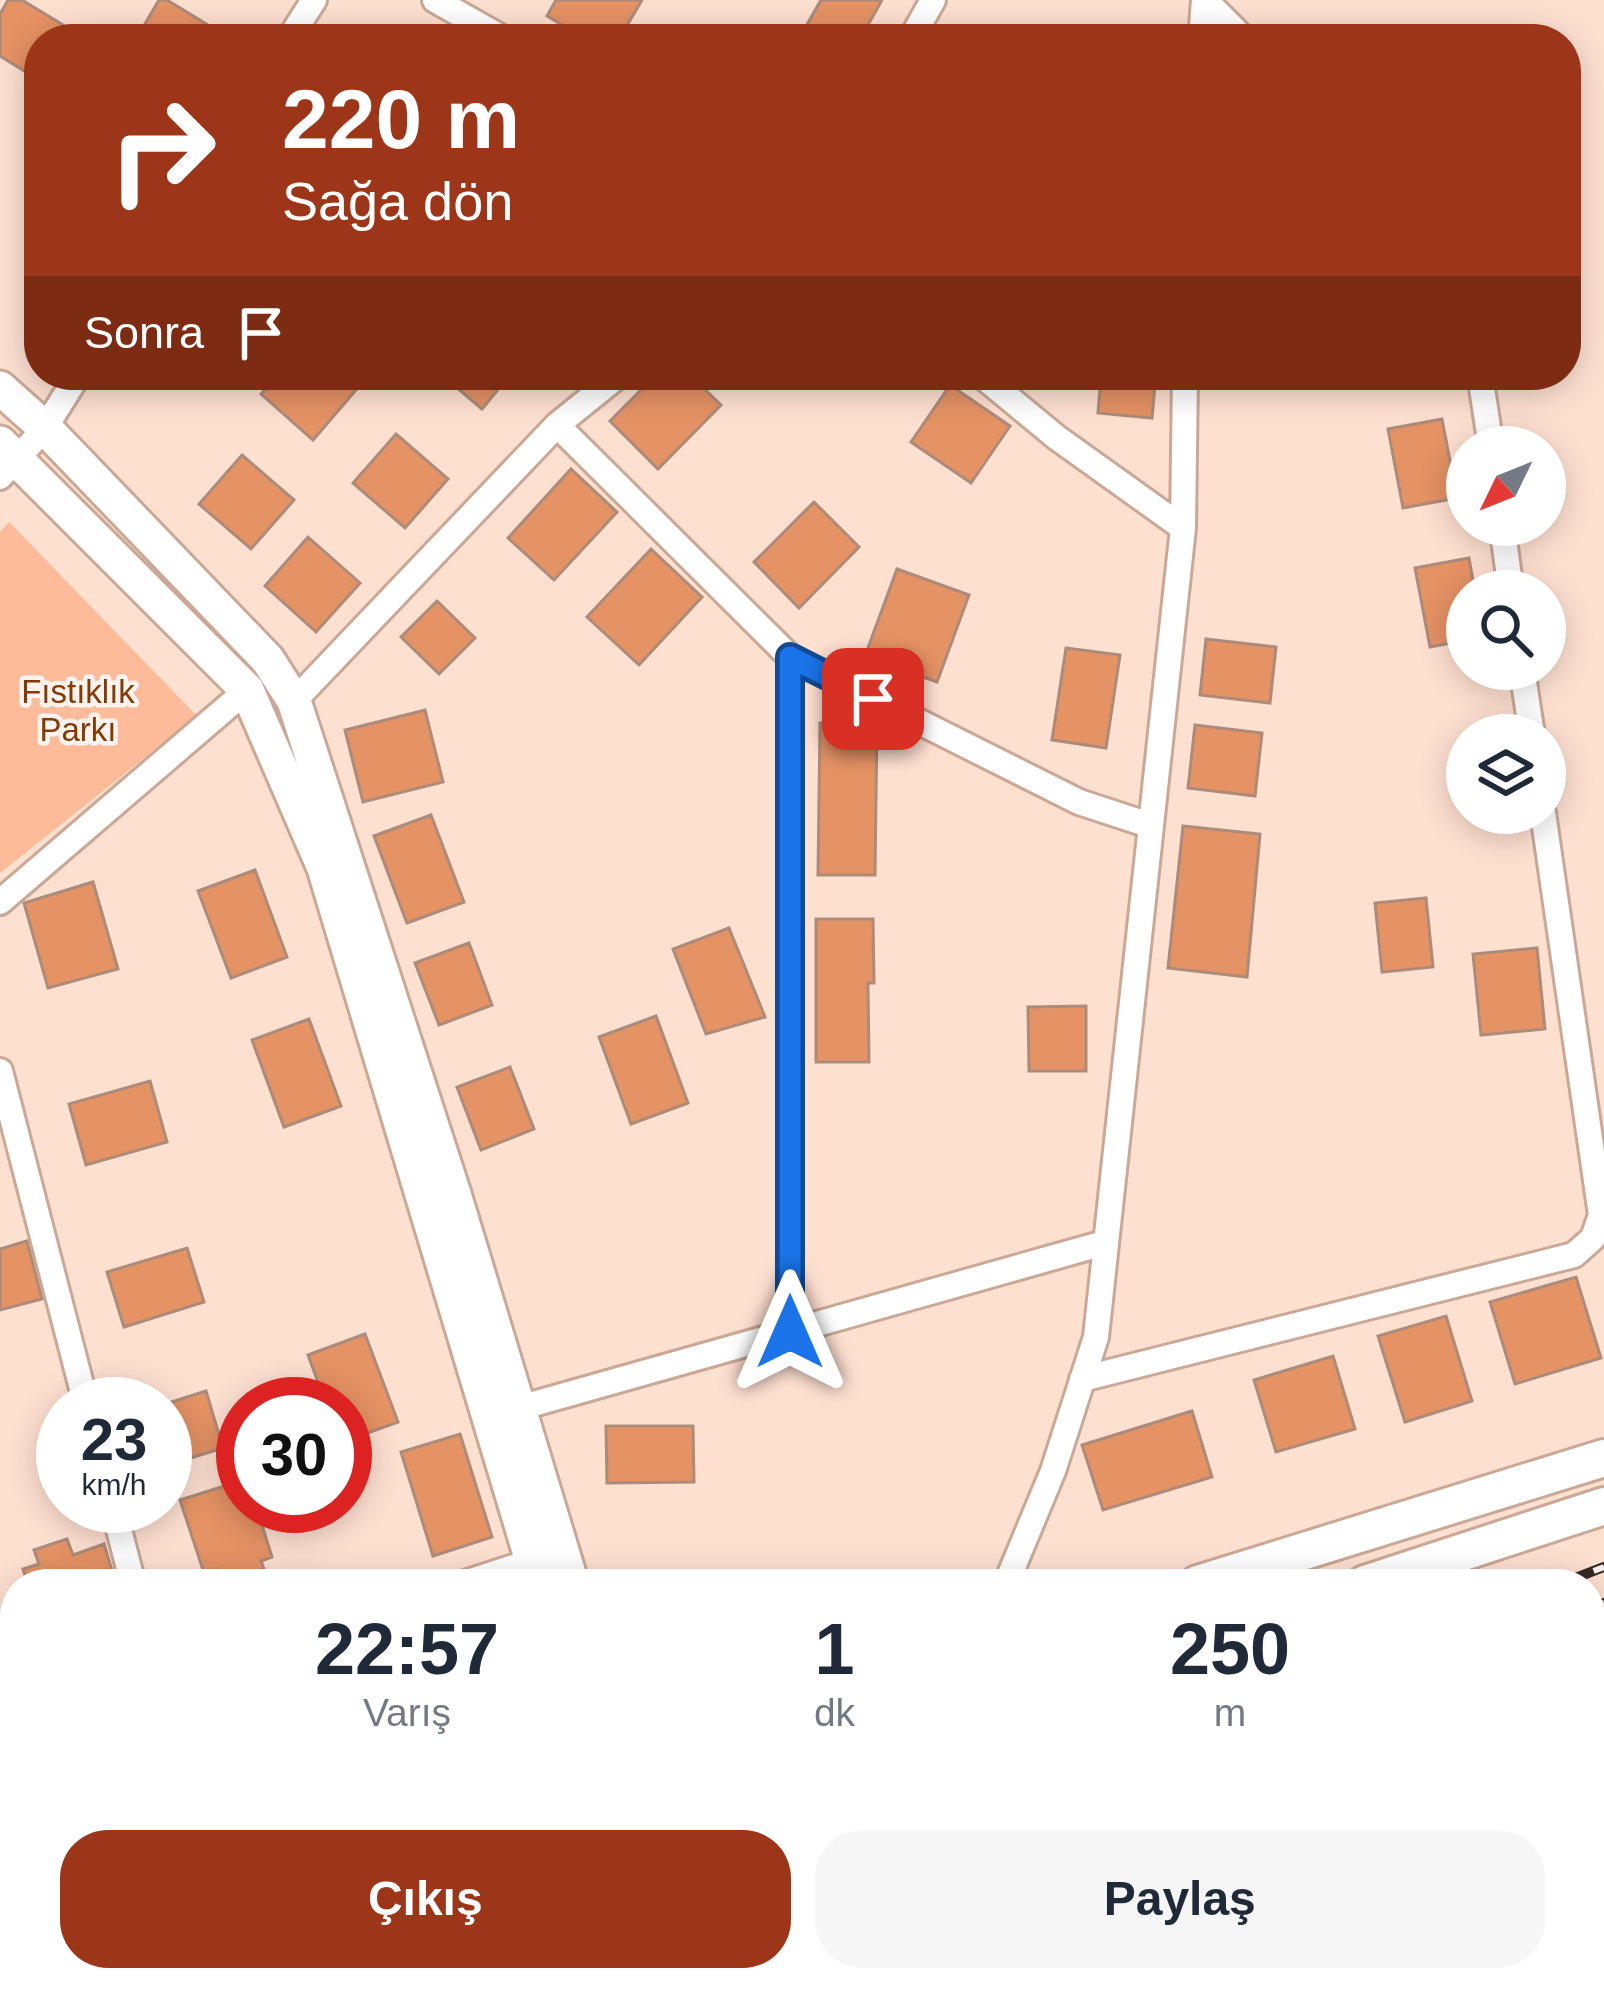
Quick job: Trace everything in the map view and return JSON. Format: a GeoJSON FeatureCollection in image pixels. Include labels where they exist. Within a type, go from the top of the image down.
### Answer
{"type":"FeatureCollection","features":[{"type":"Feature","properties":{"kind":"main road"},"geometry":{"type":"LineString","coordinates":[[1246,1569],[1604,1458]]}},
{"type":"Feature","properties":{"kind":"main road"},"geometry":{"type":"LineString","coordinates":[[1410,1569],[1604,1506]]}},
{"type":"Feature","properties":{"kind":"street"},"geometry":{"type":"LineString","coordinates":[[434,0],[477,24]]}},
{"type":"Feature","properties":{"kind":"street"},"geometry":{"type":"LineString","coordinates":[[1204,0],[1229,24]]}},
{"type":"Feature","properties":{"kind":"street"},"geometry":{"type":"LineString","coordinates":[[0,388],[45,428],[268,660],[294,701],[454,1194],[567,1569]]}},
{"type":"Feature","properties":{"kind":"street"},"geometry":{"type":"LineString","coordinates":[[69,390],[45,428],[6,460],[247,690],[325,868],[535,1569]]}},
{"type":"Feature","properties":{"kind":"street"},"geometry":{"type":"LineString","coordinates":[[294,701],[557,425],[600,390]]}},
{"type":"Feature","properties":{"kind":"street"},"geometry":{"type":"LineString","coordinates":[[999,390],[1183,528]]}},
{"type":"Feature","properties":{"kind":"street"},"geometry":{"type":"LineString","coordinates":[[1012,1569],[1053,1471],[1096,1336],[1183,528],[1185,390]]}},
{"type":"Feature","properties":{"kind":"street"},"geometry":{"type":"LineString","coordinates":[[1482,390],[1488,426]]}},
{"type":"Feature","properties":{"kind":"street"},"geometry":{"type":"LineString","coordinates":[[557,425],[790,657],[1079,802],[1150,825]]}},
{"type":"Feature","properties":{"kind":"street"},"geometry":{"type":"LineString","coordinates":[[790,657],[790,1332]]}},
{"type":"Feature","properties":{"kind":"street"},"geometry":{"type":"LineString","coordinates":[[0,902],[247,690]]}},
{"type":"Feature","properties":{"kind":"street"},"geometry":{"type":"LineString","coordinates":[[1082,1379],[1574,1255],[1592,1238],[1601,1215],[1546,834]]}},
{"type":"Feature","properties":{"kind":"street"},"geometry":{"type":"LineString","coordinates":[[0,1071],[79,1377]]}},
{"type":"Feature","properties":{"kind":"street"},"geometry":{"type":"LineString","coordinates":[[519,1408],[1104,1243]]}},
{"type":"Feature","properties":{"kind":"street"},"geometry":{"type":"LineString","coordinates":[[120,1533],[129,1569]]}},
{"type":"Feature","properties":{"kind":"green space","name":"Fıstıklık Parkı"},"geometry":{"type":"Polygon","coordinates":[[[9,522],[197,716],[0,873],[0,532],[9,522]]]}},
{"type":"Feature","properties":{"kind":"building"},"geometry":{"type":"Polygon","coordinates":[[[8,0],[22,0],[61,24],[24,24],[24,71],[0,56],[0,14],[8,0]]]}},
{"type":"Feature","properties":{"kind":"building"},"geometry":{"type":"Polygon","coordinates":[[[159,0],[167,0],[206,24],[145,24],[159,0]]]}},
{"type":"Feature","properties":{"kind":"building"},"geometry":{"type":"Polygon","coordinates":[[[556,0],[642,0],[628,24],[561,24],[547,16],[556,0]]]}},
{"type":"Feature","properties":{"kind":"building"},"geometry":{"type":"Polygon","coordinates":[[[821,0],[882,0],[868,24],[807,24],[821,0]]]}},
{"type":"Feature","properties":{"kind":"building"},"geometry":{"type":"Polygon","coordinates":[[[265,390],[356,390],[313,440],[261,394],[265,390]]]}},
{"type":"Feature","properties":{"kind":"building"},"geometry":{"type":"Polygon","coordinates":[[[460,390],[498,390],[482,409],[460,390]]]}},
{"type":"Feature","properties":{"kind":"building"},"geometry":{"type":"Polygon","coordinates":[[[641,390],[706,390],[721,405],[658,469],[610,421],[641,390]]]}},
{"type":"Feature","properties":{"kind":"building"},"geometry":{"type":"Polygon","coordinates":[[[947,390],[957,390],[1010,426],[971,483],[911,442],[947,390]]]}},
{"type":"Feature","properties":{"kind":"building"},"geometry":{"type":"Polygon","coordinates":[[[1100,390],[1155,390],[1152,418],[1098,413],[1100,390]]]}},
{"type":"Feature","properties":{"kind":"building"},"geometry":{"type":"Polygon","coordinates":[[[1442,419],[1446,500],[1403,508],[1388,429],[1442,419]]]}},
{"type":"Feature","properties":{"kind":"building"},"geometry":{"type":"Polygon","coordinates":[[[396,434],[448,479],[405,528],[353,483],[396,434]]]}},
{"type":"Feature","properties":{"kind":"building"},"geometry":{"type":"Polygon","coordinates":[[[242,455],[294,500],[251,549],[199,504],[242,455]]]}},
{"type":"Feature","properties":{"kind":"building"},"geometry":{"type":"Polygon","coordinates":[[[571,469],[617,512],[554,580],[508,538],[571,469]]]}},
{"type":"Feature","properties":{"kind":"building"},"geometry":{"type":"Polygon","coordinates":[[[814,502],[859,547],[799,608],[754,562],[814,502]]]}},
{"type":"Feature","properties":{"kind":"building"},"geometry":{"type":"Polygon","coordinates":[[[308,537],[360,583],[316,632],[265,586],[308,537]]]}},
{"type":"Feature","properties":{"kind":"building"},"geometry":{"type":"Polygon","coordinates":[[[651,549],[702,597],[639,665],[587,617],[651,549]]]}},
{"type":"Feature","properties":{"kind":"building"},"geometry":{"type":"Polygon","coordinates":[[[1469,558],[1471,570],[1446,570],[1446,644],[1430,647],[1415,568],[1469,558]]]}},
{"type":"Feature","properties":{"kind":"building"},"geometry":{"type":"Polygon","coordinates":[[[897,569],[969,595],[937,682],[865,656],[897,569]]]}},
{"type":"Feature","properties":{"kind":"building"},"geometry":{"type":"Polygon","coordinates":[[[437,601],[475,638],[439,674],[401,637],[437,601]]]}},
{"type":"Feature","properties":{"kind":"building"},"geometry":{"type":"Polygon","coordinates":[[[1206,639],[1276,647],[1270,703],[1200,695],[1206,639]]]}},
{"type":"Feature","properties":{"kind":"building"},"geometry":{"type":"Polygon","coordinates":[[[1066,648],[1120,655],[1106,748],[1052,740],[1066,648]]]}},
{"type":"Feature","properties":{"kind":"building"},"geometry":{"type":"Polygon","coordinates":[[[425,710],[443,782],[363,802],[345,730],[425,710]]]}},
{"type":"Feature","properties":{"kind":"building"},"geometry":{"type":"Polygon","coordinates":[[[820,723],[877,723],[875,875],[818,875],[820,723]]]}},
{"type":"Feature","properties":{"kind":"building"},"geometry":{"type":"Polygon","coordinates":[[[1195,725],[1262,733],[1255,796],[1188,788],[1195,725]]]}},
{"type":"Feature","properties":{"kind":"building"},"geometry":{"type":"Polygon","coordinates":[[[431,815],[464,902],[407,923],[374,836],[431,815]]]}},
{"type":"Feature","properties":{"kind":"building"},"geometry":{"type":"Polygon","coordinates":[[[1183,826],[1260,834],[1247,977],[1168,968],[1183,826]]]}},
{"type":"Feature","properties":{"kind":"building"},"geometry":{"type":"Polygon","coordinates":[[[255,870],[287,957],[231,978],[198,891],[255,870]]]}},
{"type":"Feature","properties":{"kind":"building"},"geometry":{"type":"Polygon","coordinates":[[[93,882],[118,969],[48,988],[24,903],[93,882]]]}},
{"type":"Feature","properties":{"kind":"building"},"geometry":{"type":"Polygon","coordinates":[[[1426,898],[1433,967],[1382,972],[1375,903],[1426,898]]]}},
{"type":"Feature","properties":{"kind":"building"},"geometry":{"type":"Polygon","coordinates":[[[816,919],[873,919],[869,1062],[816,1062],[816,919]]]}},
{"type":"Feature","properties":{"kind":"building"},"geometry":{"type":"Polygon","coordinates":[[[729,928],[765,1017],[706,1034],[673,949],[729,928]]]}},
{"type":"Feature","properties":{"kind":"building"},"geometry":{"type":"Polygon","coordinates":[[[469,943],[492,1005],[439,1025],[415,963],[469,943]]]}},
{"type":"Feature","properties":{"kind":"building"},"geometry":{"type":"Polygon","coordinates":[[[1537,948],[1545,1029],[1481,1035],[1473,954],[1537,948]]]}},
{"type":"Feature","properties":{"kind":"building"},"geometry":{"type":"Polygon","coordinates":[[[1086,1006],[1086,1071],[1029,1071],[1028,1007],[1086,1006]]]}},
{"type":"Feature","properties":{"kind":"building"},"geometry":{"type":"Polygon","coordinates":[[[656,1016],[688,1103],[631,1124],[599,1037],[656,1016]]]}},
{"type":"Feature","properties":{"kind":"building"},"geometry":{"type":"Polygon","coordinates":[[[309,1019],[341,1106],[284,1127],[252,1040],[309,1019]]]}},
{"type":"Feature","properties":{"kind":"building"},"geometry":{"type":"Polygon","coordinates":[[[510,1067],[534,1129],[481,1150],[457,1087],[510,1067]]]}},
{"type":"Feature","properties":{"kind":"building"},"geometry":{"type":"Polygon","coordinates":[[[150,1081],[167,1142],[86,1165],[69,1104],[150,1081]]]}},
{"type":"Feature","properties":{"kind":"building"},"geometry":{"type":"Polygon","coordinates":[[[27,1241],[42,1299],[0,1310],[0,1249],[27,1241]]]}},
{"type":"Feature","properties":{"kind":"building"},"geometry":{"type":"Polygon","coordinates":[[[187,1248],[204,1302],[124,1327],[107,1272],[187,1248]]]}},
{"type":"Feature","properties":{"kind":"building"},"geometry":{"type":"Polygon","coordinates":[[[1576,1277],[1601,1358],[1515,1384],[1490,1302],[1576,1277]]]}},
{"type":"Feature","properties":{"kind":"building"},"geometry":{"type":"Polygon","coordinates":[[[1446,1316],[1472,1401],[1405,1422],[1378,1336],[1446,1316]]]}},
{"type":"Feature","properties":{"kind":"building"},"geometry":{"type":"Polygon","coordinates":[[[365,1334],[398,1422],[372,1431],[372,1377],[316,1377],[308,1355],[365,1334]]]}},
{"type":"Feature","properties":{"kind":"building"},"geometry":{"type":"Polygon","coordinates":[[[1333,1356],[1355,1429],[1276,1452],[1254,1380],[1333,1356]]]}},
{"type":"Feature","properties":{"kind":"building"},"geometry":{"type":"Polygon","coordinates":[[[206,1391],[216,1425],[216,1450],[192,1458],[192,1395],[206,1391]]]}},
{"type":"Feature","properties":{"kind":"building"},"geometry":{"type":"Polygon","coordinates":[[[1192,1411],[1212,1477],[1103,1510],[1082,1445],[1192,1411]]]}},
{"type":"Feature","properties":{"kind":"building"},"geometry":{"type":"Polygon","coordinates":[[[606,1426],[693,1426],[694,1482],[607,1483],[606,1426]]]}},
{"type":"Feature","properties":{"kind":"building"},"geometry":{"type":"Polygon","coordinates":[[[460,1434],[492,1537],[433,1556],[401,1452],[460,1434]]]}},
{"type":"Feature","properties":{"kind":"building"},"geometry":{"type":"Polygon","coordinates":[[[216,1489],[216,1533],[264,1533],[272,1557],[261,1561],[264,1569],[203,1569],[191,1533],[192,1496],[216,1489]]]}},
{"type":"Feature","properties":{"kind":"building"},"geometry":{"type":"Polygon","coordinates":[[[67,1539],[73,1555],[104,1544],[112,1569],[23,1569],[39,1564],[34,1550],[67,1539]]]}},
{"type":"Feature","properties":{"kind":"railway"},"geometry":{"type":"LineString","coordinates":[[1599,1569],[1604,1567]]}},
{"type":"Feature","properties":{"kind":"route"},"geometry":{"type":"LineString","coordinates":[[790,1332],[790,657],[873,699]]}}]}
